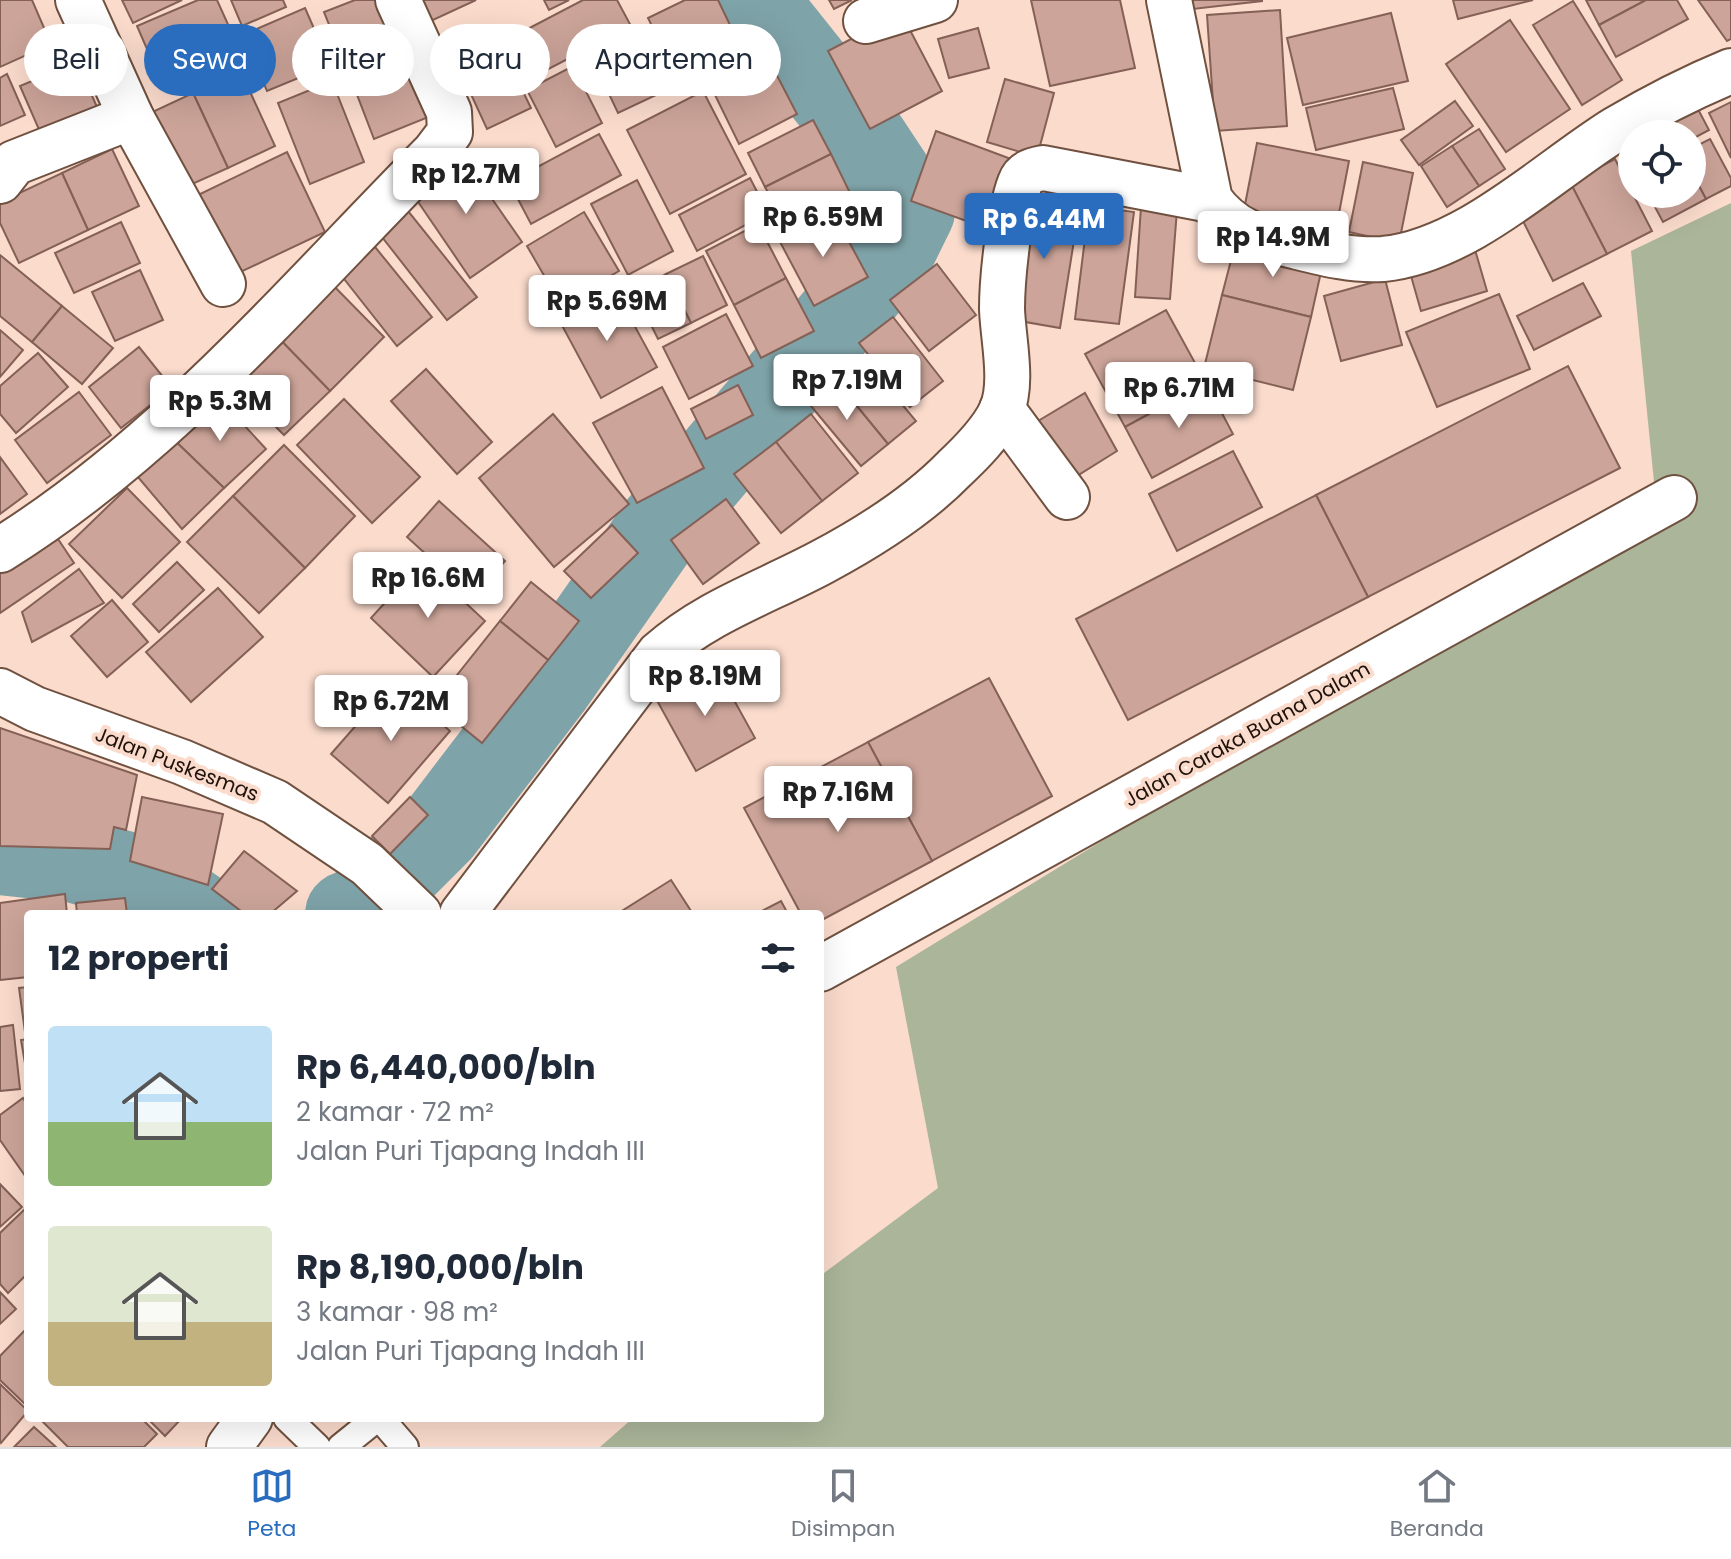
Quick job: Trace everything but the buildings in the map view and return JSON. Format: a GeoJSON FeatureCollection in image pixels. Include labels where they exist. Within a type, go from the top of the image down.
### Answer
{"type":"FeatureCollection","features":[{"type":"Feature","properties":{"kind":"street"},"geometry":{"type":"LineString","coordinates":[[78,0],[131,117],[223,284]]}},
{"type":"Feature","properties":{"kind":"street"},"geometry":{"type":"LineString","coordinates":[[0,550],[54,516],[181,408],[434,153],[450,132],[449,112],[398,0]]}},
{"type":"Feature","properties":{"kind":"street"},"geometry":{"type":"LineString","coordinates":[[866,21],[935,0]]}},
{"type":"Feature","properties":{"kind":"street"},"geometry":{"type":"LineString","coordinates":[[1169,0],[1210,200]]}},
{"type":"Feature","properties":{"kind":"street"},"geometry":{"type":"LineString","coordinates":[[465,910],[659,654],[686,630],[823,562],[916,502],[964,460],[1002,409],[1006,377],[1002,305],[1008,245],[1020,181],[1030,171],[1043,168],[1210,200],[1247,235],[1343,258],[1385,258],[1402,255],[1493,216],[1615,130],[1731,71]]}},
{"type":"Feature","properties":{"kind":"street"},"geometry":{"type":"LineString","coordinates":[[5,168],[131,117]]}},
{"type":"Feature","properties":{"kind":"street"},"geometry":{"type":"LineString","coordinates":[[1002,409],[1067,497]]}},
{"type":"Feature","properties":{"kind":"street","name":"Jalan Caraka Buana Dalam"},"geometry":{"type":"LineString","coordinates":[[824,967],[1674,498]]}},
{"type":"Feature","properties":{"kind":"street","name":"Jalan Puskesmas"},"geometry":{"type":"LineString","coordinates":[[0,691],[75,725],[245,787],[301,818],[367,864],[415,910]]}},
{"type":"Feature","properties":{"kind":"street"},"geometry":{"type":"LineString","coordinates":[[229,1447],[247,1422]]}},
{"type":"Feature","properties":{"kind":"lane"},"geometry":{"type":"LineString","coordinates":[[291,1422],[317,1447]]}},
{"type":"Feature","properties":{"kind":"lane"},"geometry":{"type":"LineString","coordinates":[[341,1447],[374,1422]]}},
{"type":"Feature","properties":{"kind":"lane"},"geometry":{"type":"LineString","coordinates":[[383,1422],[405,1447]]}},
{"type":"Feature","properties":{"kind":"green space"},"geometry":{"type":"Polygon","coordinates":[[[1731,203],[1731,1447],[600,1447],[628,1422],[824,1422],[824,1273],[938,1188],[896,967],[1656,502],[1631,251],[1731,203]]]}},
{"type":"Feature","properties":{"kind":"waterway"},"geometry":{"type":"LineString","coordinates":[[359,910],[440,829],[549,686],[661,526],[889,258],[912,211],[861,134],[754,0]]}},
{"type":"Feature","properties":{"kind":"waterway"},"geometry":{"type":"LineString","coordinates":[[0,852],[75,860],[149,881],[191,910]]}}]}
